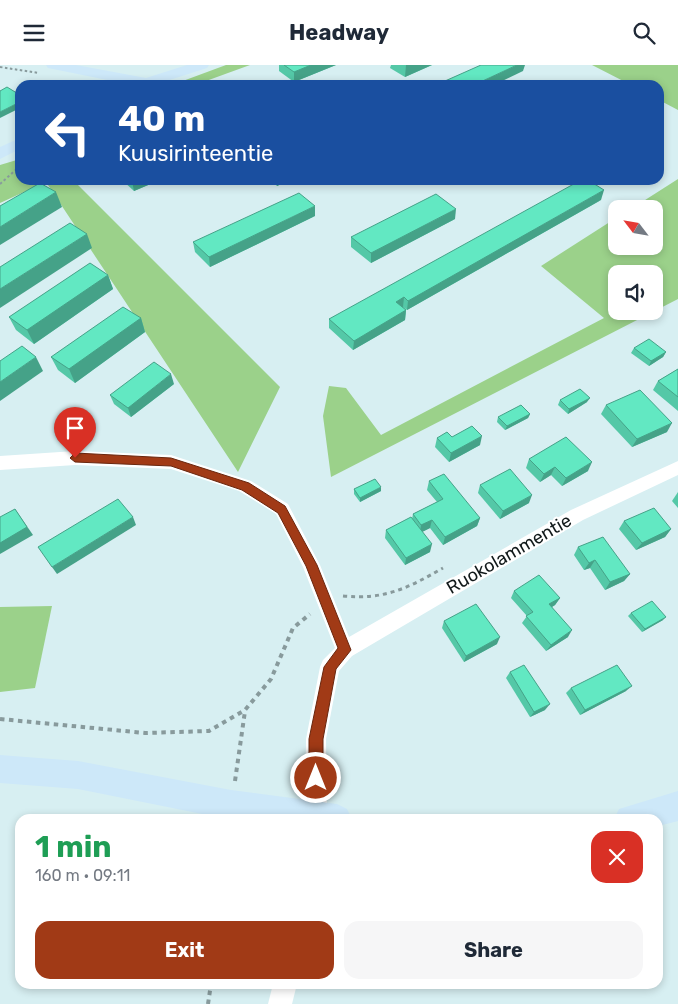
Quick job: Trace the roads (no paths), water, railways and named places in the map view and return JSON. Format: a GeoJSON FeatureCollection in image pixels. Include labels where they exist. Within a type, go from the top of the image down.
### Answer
{"type":"FeatureCollection","features":[{"type":"Feature","properties":{"kind":"street"},"geometry":{"type":"LineString","coordinates":[[155,80],[202,65]]}},
{"type":"Feature","properties":{"kind":"street"},"geometry":{"type":"LineString","coordinates":[[49,70],[115,80]]}},
{"type":"Feature","properties":{"kind":"street"},"geometry":{"type":"LineString","coordinates":[[0,154],[15,146]]}},
{"type":"Feature","properties":{"kind":"street"},"geometry":{"type":"LineString","coordinates":[[0,463],[75,458],[171,462],[245,486],[282,509],[311,565],[345,650],[330,667],[316,739],[323,814]]}},
{"type":"Feature","properties":{"kind":"street","name":"Ruokolammentie"},"geometry":{"type":"LineString","coordinates":[[345,650],[577,515],[678,468]]}},
{"type":"Feature","properties":{"kind":"street"},"geometry":{"type":"LineString","coordinates":[[0,769],[78,775],[232,805],[295,814]]}},
{"type":"Feature","properties":{"kind":"street"},"geometry":{"type":"LineString","coordinates":[[649,814],[678,807]]}},
{"type":"Feature","properties":{"kind":"street"},"geometry":{"type":"LineString","coordinates":[[280,1004],[284,989]]}}]}
